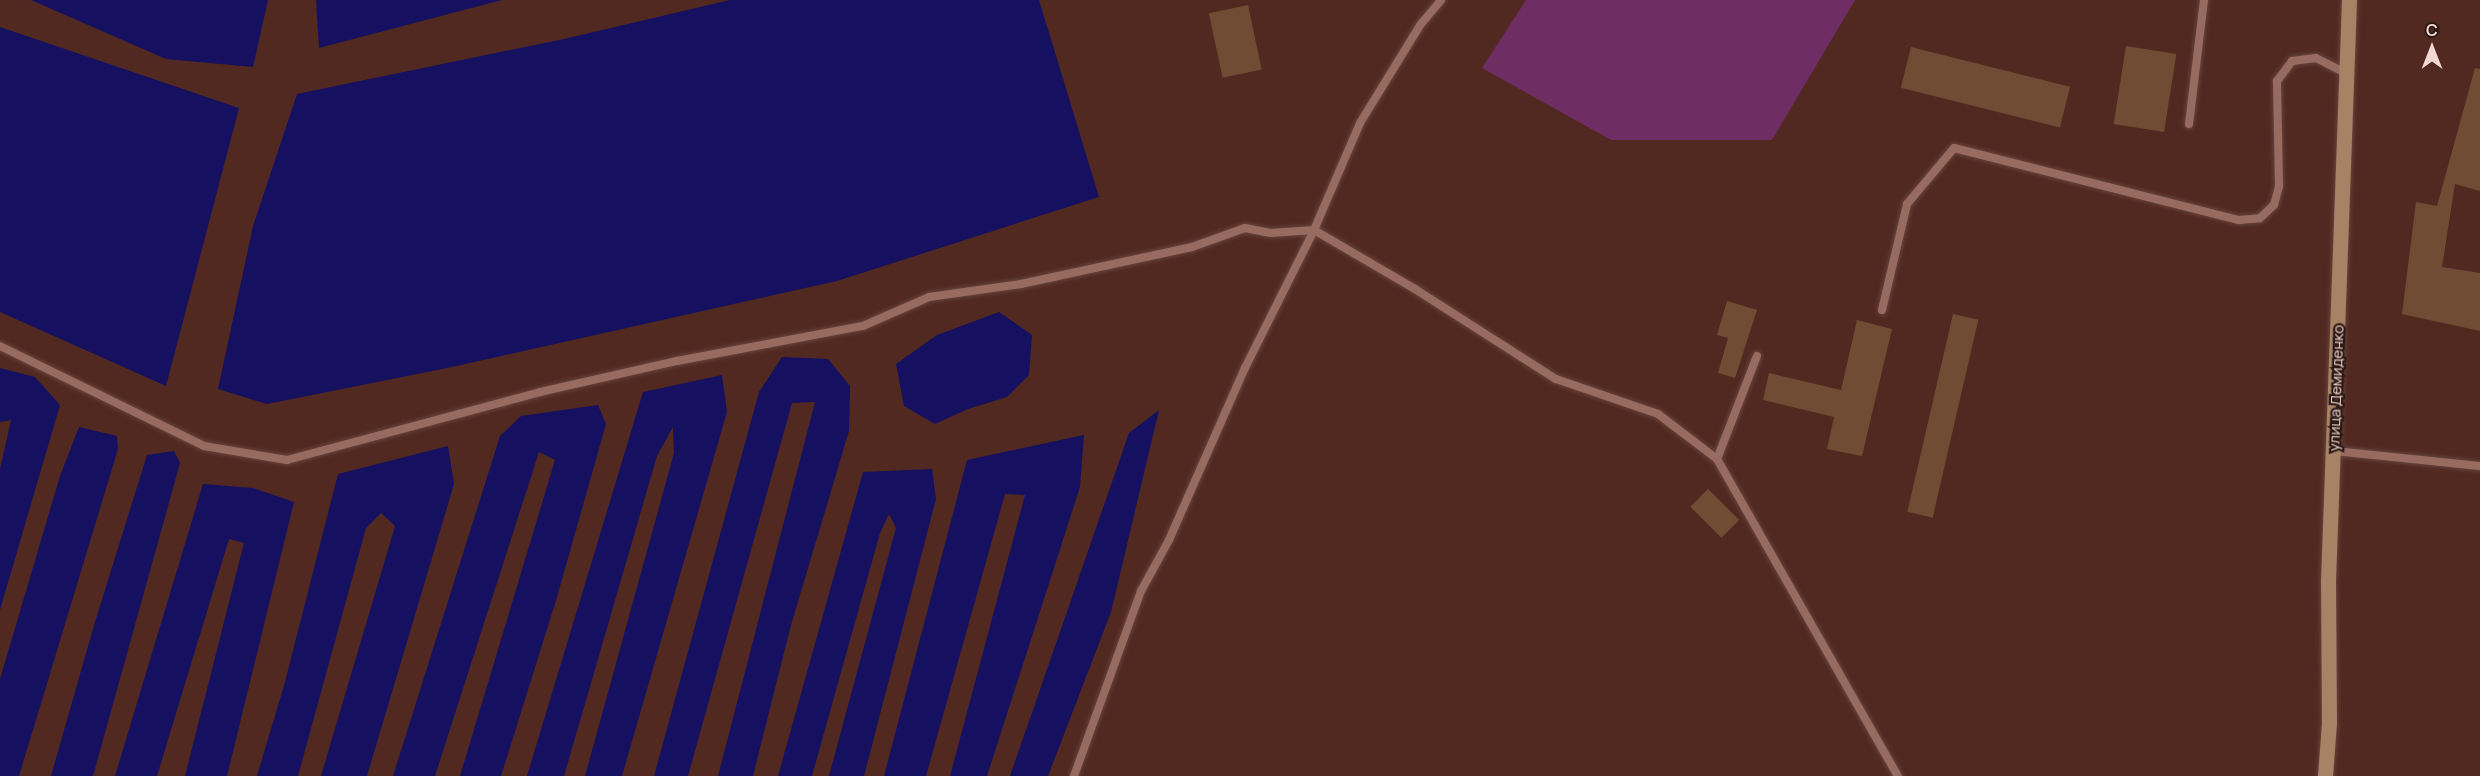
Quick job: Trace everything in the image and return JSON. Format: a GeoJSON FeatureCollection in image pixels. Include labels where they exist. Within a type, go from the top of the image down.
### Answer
{"type":"FeatureCollection","features":[{"type":"Feature","properties":{"kind":"main road","name":"улица Демиденко"},"geometry":{"type":"LineString","coordinates":[[2325,776],[2329,723],[2328,581],[2349,0]]}},
{"type":"Feature","properties":{"kind":"lane"},"geometry":{"type":"LineString","coordinates":[[1074,776],[1141,591],[1169,540],[1245,368],[1314,230],[1360,123],[1421,24],[1441,0]]}},
{"type":"Feature","properties":{"kind":"lane"},"geometry":{"type":"LineString","coordinates":[[2189,124],[2204,0]]}},
{"type":"Feature","properties":{"kind":"lane"},"geometry":{"type":"LineString","coordinates":[[1882,310],[1907,204],[1954,148],[2240,220],[2260,218],[2274,205],[2279,186],[2277,81],[2292,61],[2316,58],[2346,73]]}},
{"type":"Feature","properties":{"kind":"lane"},"geometry":{"type":"LineString","coordinates":[[0,346],[204,446],[287,460],[540,392],[677,362],[863,326],[930,297],[1021,284],[1181,250],[1245,228],[1271,233],[1314,230],[1415,289],[1556,379],[1658,414],[1718,459],[1898,776]]}},
{"type":"Feature","properties":{"kind":"lane"},"geometry":{"type":"LineString","coordinates":[[1718,459],[1757,356]]}},
{"type":"Feature","properties":{"kind":"lane"},"geometry":{"type":"LineString","coordinates":[[2334,451],[2480,466]]}},
{"type":"Feature","properties":{"kind":"shaded area"},"geometry":{"type":"Polygon","coordinates":[[[31,0],[268,0],[253,67],[166,59],[31,0]]]}},
{"type":"Feature","properties":{"kind":"shaded area"},"geometry":{"type":"Polygon","coordinates":[[[316,0],[502,0],[319,48],[316,0]]]}},
{"type":"Feature","properties":{"kind":"shaded area"},"geometry":{"type":"Polygon","coordinates":[[[730,0],[1039,0],[1099,197],[837,281],[452,367],[267,404],[218,389],[253,226],[297,94],[564,39],[730,0]]]}},
{"type":"Feature","properties":{"kind":"shaded area"},"geometry":{"type":"Polygon","coordinates":[[[1526,0],[1855,0],[1772,140],[1611,140],[1482,68],[1526,0]]]}},
{"type":"Feature","properties":{"kind":"shaded area"},"geometry":{"type":"Polygon","coordinates":[[[0,27],[239,108],[166,386],[0,312],[0,27]]]}},
{"type":"Feature","properties":{"kind":"shaded area"},"geometry":{"type":"Polygon","coordinates":[[[999,312],[1032,335],[1029,375],[1007,397],[968,409],[935,424],[904,406],[896,364],[937,335],[999,312]]]}},
{"type":"Feature","properties":{"kind":"shaded area"},"geometry":{"type":"Polygon","coordinates":[[[782,357],[828,359],[850,386],[849,431],[791,625],[753,776],[718,776],[815,402],[792,403],[688,776],[654,776],[759,392],[782,357]]]}},
{"type":"Feature","properties":{"kind":"shaded area"},"geometry":{"type":"Polygon","coordinates":[[[0,368],[35,377],[60,405],[0,610],[0,469],[11,420],[0,422],[0,368]]]}},
{"type":"Feature","properties":{"kind":"shaded area"},"geometry":{"type":"Polygon","coordinates":[[[722,375],[727,412],[622,776],[585,776],[674,453],[673,427],[657,456],[564,776],[527,776],[643,392],[722,375]]]}},
{"type":"Feature","properties":{"kind":"shaded area"},"geometry":{"type":"Polygon","coordinates":[[[598,405],[606,424],[557,597],[501,776],[460,776],[555,460],[539,452],[435,776],[393,776],[500,436],[521,416],[598,405]]]}},
{"type":"Feature","properties":{"kind":"shaded area"},"geometry":{"type":"Polygon","coordinates":[[[1159,410],[1111,612],[1048,776],[1010,776],[1129,433],[1159,410]]]}},
{"type":"Feature","properties":{"kind":"shaded area"},"geometry":{"type":"Polygon","coordinates":[[[79,427],[117,436],[118,449],[19,776],[0,776],[0,679],[60,476],[79,427]]]}},
{"type":"Feature","properties":{"kind":"shaded area"},"geometry":{"type":"Polygon","coordinates":[[[1084,435],[1080,487],[987,776],[950,776],[1025,495],[1005,494],[926,776],[884,776],[967,460],[1084,435]]]}},
{"type":"Feature","properties":{"kind":"shaded area"},"geometry":{"type":"Polygon","coordinates":[[[448,446],[454,484],[367,776],[321,776],[395,526],[381,513],[366,528],[298,776],[257,776],[285,682],[338,474],[448,446]]]}},
{"type":"Feature","properties":{"kind":"shaded area"},"geometry":{"type":"Polygon","coordinates":[[[174,451],[180,463],[93,776],[51,776],[95,622],[147,455],[174,451]]]}},
{"type":"Feature","properties":{"kind":"shaded area"},"geometry":{"type":"Polygon","coordinates":[[[932,469],[936,499],[864,776],[829,776],[896,528],[889,514],[880,533],[812,776],[778,776],[863,472],[932,469]]]}},
{"type":"Feature","properties":{"kind":"shaded area"},"geometry":{"type":"Polygon","coordinates":[[[203,484],[253,488],[294,502],[227,776],[185,776],[244,543],[229,539],[157,776],[115,776],[203,484]]]}},
{"type":"Feature","properties":{"kind":"building"},"geometry":{"type":"Polygon","coordinates":[[[1248,5],[1262,70],[1223,78],[1209,13],[1248,5]]]}},
{"type":"Feature","properties":{"kind":"building"},"geometry":{"type":"Polygon","coordinates":[[[2126,46],[2176,54],[2164,132],[2114,124],[2126,46]]]}},
{"type":"Feature","properties":{"kind":"building"},"geometry":{"type":"Polygon","coordinates":[[[1911,47],[2070,87],[2060,127],[1901,88],[1911,47]]]}},
{"type":"Feature","properties":{"kind":"building"},"geometry":{"type":"Polygon","coordinates":[[[2475,68],[2480,69],[2480,191],[2455,184],[2442,267],[2480,273],[2480,331],[2402,314],[2416,202],[2437,206],[2475,68]]]}},
{"type":"Feature","properties":{"kind":"building"},"geometry":{"type":"Polygon","coordinates":[[[1727,301],[1757,310],[1735,378],[1718,373],[1728,338],[1717,335],[1727,301]]]}},
{"type":"Feature","properties":{"kind":"building"},"geometry":{"type":"Polygon","coordinates":[[[1953,314],[1978,320],[1933,518],[1907,512],[1953,314]]]}},
{"type":"Feature","properties":{"kind":"building"},"geometry":{"type":"Polygon","coordinates":[[[1857,320],[1892,329],[1862,456],[1827,449],[1834,417],[1763,400],[1769,373],[1841,390],[1857,320]]]}},
{"type":"Feature","properties":{"kind":"building"},"geometry":{"type":"Polygon","coordinates":[[[1708,489],[1739,520],[1721,538],[1690,507],[1708,489]]]}}]}
